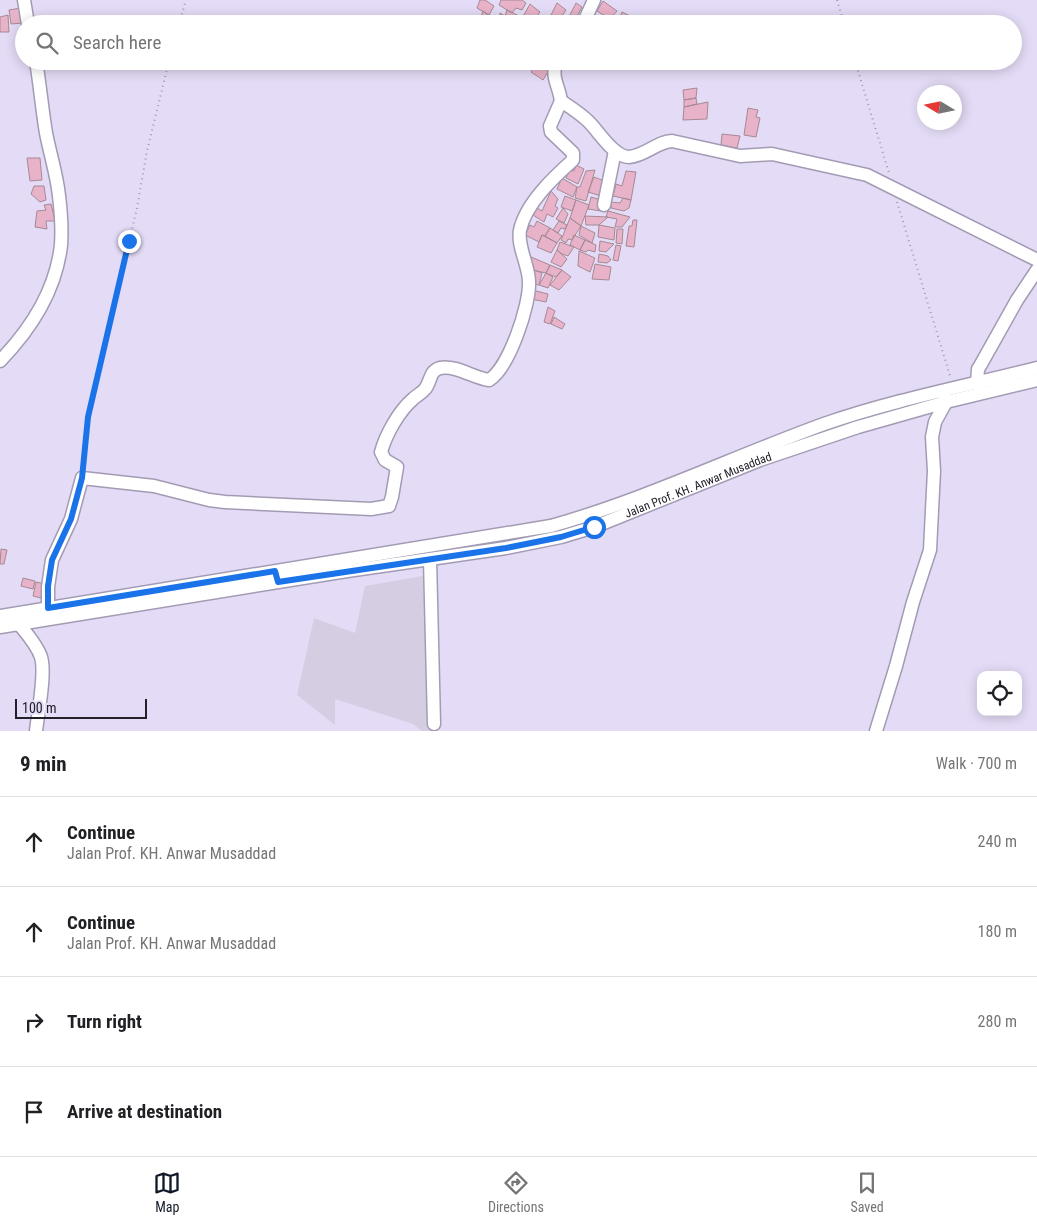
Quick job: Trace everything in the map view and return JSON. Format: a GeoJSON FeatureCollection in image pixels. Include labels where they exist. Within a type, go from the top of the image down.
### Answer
{"type":"FeatureCollection","features":[{"type":"Feature","properties":{"kind":"street"},"geometry":{"type":"LineString","coordinates":[[24,0],[26,15]]}},
{"type":"Feature","properties":{"kind":"street"},"geometry":{"type":"LineString","coordinates":[[588,15],[594,0]]}},
{"type":"Feature","properties":{"kind":"street"},"geometry":{"type":"LineString","coordinates":[[0,361],[30,326],[44,301],[56,271],[61,245],[59,195],[46,131],[37,70]]}},
{"type":"Feature","properties":{"kind":"street"},"geometry":{"type":"LineString","coordinates":[[48,608],[48,586],[52,560],[71,519],[82,478],[154,486],[209,500],[225,502],[371,508],[389,506],[396,467],[385,460],[381,452],[386,438],[403,410],[412,399],[426,388],[430,377],[438,369],[448,368],[489,380],[499,369],[512,348],[528,294],[529,281],[520,236],[522,226],[526,215],[545,187],[573,160],[573,153],[551,132],[551,123],[561,101],[560,93],[555,84],[555,70]]}},
{"type":"Feature","properties":{"kind":"street"},"geometry":{"type":"LineString","coordinates":[[561,101],[588,120],[615,151],[623,156],[630,157],[649,151],[666,141],[740,156],[772,154],[867,175],[1037,260]]}},
{"type":"Feature","properties":{"kind":"street"},"geometry":{"type":"LineString","coordinates":[[604,205],[615,151]]}},
{"type":"Feature","properties":{"kind":"street"},"geometry":{"type":"LineString","coordinates":[[977,383],[980,366],[1017,300],[1037,270]]}},
{"type":"Feature","properties":{"kind":"street","name":"Jalan Prof. KH. Anwar Musaddad"},"geometry":{"type":"LineString","coordinates":[[948,394],[977,383],[1037,368]]}},
{"type":"Feature","properties":{"kind":"street","name":"Jalan Prof. KH. Anwar Musaddad"},"geometry":{"type":"LineString","coordinates":[[1,617],[48,608],[435,554],[584,517],[762,447],[862,412],[948,394],[1037,380]]}},
{"type":"Feature","properties":{"kind":"street"},"geometry":{"type":"LineString","coordinates":[[876,731],[930,550],[934,471],[932,437],[935,422],[948,394]]}},
{"type":"Feature","properties":{"kind":"street"},"geometry":{"type":"LineString","coordinates":[[434,724],[435,554]]}},
{"type":"Feature","properties":{"kind":"street","name":"Jalan Prof. KH. Anwar Musaddad"},"geometry":{"type":"LineString","coordinates":[[1,617],[19,624],[276,576]]}},
{"type":"Feature","properties":{"kind":"street"},"geometry":{"type":"LineString","coordinates":[[19,624],[35,645],[41,658],[42,674],[36,731]]}},
{"type":"Feature","properties":{"kind":"path"},"geometry":{"type":"LineString","coordinates":[[182,15],[186,0]]}},
{"type":"Feature","properties":{"kind":"path"},"geometry":{"type":"LineString","coordinates":[[836,0],[841,15]]}},
{"type":"Feature","properties":{"kind":"path"},"geometry":{"type":"LineString","coordinates":[[82,478],[88,417],[137,208],[147,150],[167,70]]}},
{"type":"Feature","properties":{"kind":"path"},"geometry":{"type":"LineString","coordinates":[[858,70],[893,188],[948,394]]}},
{"type":"Feature","properties":{"kind":"shaded area"},"geometry":{"type":"Polygon","coordinates":[[[423,576],[429,731],[422,731],[413,724],[335,699],[335,725],[297,695],[314,618],[355,633],[365,586],[423,576]]]}},
{"type":"Feature","properties":{"kind":"building"},"geometry":{"type":"Polygon","coordinates":[[[480,0],[485,0],[494,6],[489,15],[477,8],[480,0]]]}},
{"type":"Feature","properties":{"kind":"building"},"geometry":{"type":"Polygon","coordinates":[[[501,0],[522,0],[526,3],[522,10],[516,8],[512,13],[499,5],[501,0]]]}},
{"type":"Feature","properties":{"kind":"building"},"geometry":{"type":"Polygon","coordinates":[[[603,1],[617,11],[614,15],[604,15],[597,11],[603,1]]]}},
{"type":"Feature","properties":{"kind":"building"},"geometry":{"type":"Polygon","coordinates":[[[557,3],[566,10],[563,15],[551,15],[557,3]]]}},
{"type":"Feature","properties":{"kind":"building"},"geometry":{"type":"Polygon","coordinates":[[[576,3],[582,7],[578,15],[570,15],[576,3]]]}},
{"type":"Feature","properties":{"kind":"building"},"geometry":{"type":"Polygon","coordinates":[[[530,4],[540,12],[538,15],[524,15],[530,4]]]}},
{"type":"Feature","properties":{"kind":"building"},"geometry":{"type":"Polygon","coordinates":[[[21,8],[22,15],[15,15],[15,24],[11,24],[9,10],[21,8]]]}},
{"type":"Feature","properties":{"kind":"building"},"geometry":{"type":"Polygon","coordinates":[[[507,10],[517,15],[505,15],[507,10]]]}},
{"type":"Feature","properties":{"kind":"building"},"geometry":{"type":"Polygon","coordinates":[[[8,15],[9,32],[0,32],[0,17],[8,15]]]}},
{"type":"Feature","properties":{"kind":"building"},"geometry":{"type":"Polygon","coordinates":[[[532,70],[549,70],[543,80],[531,72],[532,70]]]}},
{"type":"Feature","properties":{"kind":"building"},"geometry":{"type":"Polygon","coordinates":[[[697,88],[696,98],[684,100],[683,90],[697,88]]]}},
{"type":"Feature","properties":{"kind":"building"},"geometry":{"type":"Polygon","coordinates":[[[696,98],[697,104],[684,107],[684,100],[696,98]]]}},
{"type":"Feature","properties":{"kind":"building"},"geometry":{"type":"Polygon","coordinates":[[[708,102],[707,119],[683,120],[684,107],[708,102]]]}},
{"type":"Feature","properties":{"kind":"building"},"geometry":{"type":"Polygon","coordinates":[[[748,108],[758,110],[756,117],[760,118],[756,137],[744,135],[748,108]]]}},
{"type":"Feature","properties":{"kind":"building"},"geometry":{"type":"Polygon","coordinates":[[[722,134],[740,136],[737,148],[721,145],[722,134]]]}},
{"type":"Feature","properties":{"kind":"building"},"geometry":{"type":"Polygon","coordinates":[[[27,158],[40,158],[42,180],[30,181],[27,158]]]}},
{"type":"Feature","properties":{"kind":"building"},"geometry":{"type":"Polygon","coordinates":[[[576,165],[584,169],[578,184],[566,178],[569,170],[574,171],[576,165]]]}},
{"type":"Feature","properties":{"kind":"building"},"geometry":{"type":"Polygon","coordinates":[[[595,170],[586,201],[575,198],[577,187],[580,187],[586,171],[595,170]]]}},
{"type":"Feature","properties":{"kind":"building"},"geometry":{"type":"Polygon","coordinates":[[[626,171],[636,172],[631,200],[613,196],[616,184],[622,186],[626,171]]]}},
{"type":"Feature","properties":{"kind":"building"},"geometry":{"type":"Polygon","coordinates":[[[594,177],[607,182],[601,196],[588,192],[594,177]]]}},
{"type":"Feature","properties":{"kind":"building"},"geometry":{"type":"Polygon","coordinates":[[[562,178],[577,187],[573,197],[557,189],[562,178]]]}},
{"type":"Feature","properties":{"kind":"building"},"geometry":{"type":"Polygon","coordinates":[[[34,186],[44,186],[46,200],[40,202],[31,194],[34,186]]]}},
{"type":"Feature","properties":{"kind":"building"},"geometry":{"type":"Polygon","coordinates":[[[551,191],[558,199],[555,206],[558,208],[553,217],[547,214],[544,222],[533,215],[537,208],[542,211],[551,191]]]}},
{"type":"Feature","properties":{"kind":"building"},"geometry":{"type":"Polygon","coordinates":[[[565,196],[576,200],[572,211],[561,207],[565,196]]]}},
{"type":"Feature","properties":{"kind":"building"},"geometry":{"type":"Polygon","coordinates":[[[591,197],[601,200],[601,211],[588,209],[591,197]]]}},
{"type":"Feature","properties":{"kind":"building"},"geometry":{"type":"Polygon","coordinates":[[[623,198],[631,200],[629,208],[624,211],[611,208],[611,202],[620,203],[623,198]]]}},
{"type":"Feature","properties":{"kind":"building"},"geometry":{"type":"Polygon","coordinates":[[[576,200],[589,205],[581,226],[570,218],[576,200]]]}},
{"type":"Feature","properties":{"kind":"building"},"geometry":{"type":"Polygon","coordinates":[[[51,204],[55,221],[46,221],[47,229],[35,227],[37,211],[46,210],[44,205],[51,204]]]}},
{"type":"Feature","properties":{"kind":"building"},"geometry":{"type":"Polygon","coordinates":[[[563,208],[568,214],[564,223],[556,219],[563,208]]]}},
{"type":"Feature","properties":{"kind":"building"},"geometry":{"type":"Polygon","coordinates":[[[608,211],[630,217],[622,227],[615,227],[617,219],[606,217],[608,211]]]}},
{"type":"Feature","properties":{"kind":"building"},"geometry":{"type":"Polygon","coordinates":[[[585,216],[608,217],[599,225],[586,225],[585,216]]]}},
{"type":"Feature","properties":{"kind":"building"},"geometry":{"type":"Polygon","coordinates":[[[570,218],[581,226],[572,240],[568,239],[566,243],[561,240],[570,218]]]}},
{"type":"Feature","properties":{"kind":"building"},"geometry":{"type":"Polygon","coordinates":[[[633,220],[637,220],[634,247],[626,246],[629,226],[632,226],[633,220]]]}},
{"type":"Feature","properties":{"kind":"building"},"geometry":{"type":"Polygon","coordinates":[[[537,221],[550,228],[545,236],[542,235],[539,242],[525,235],[530,225],[534,227],[537,221]]]}},
{"type":"Feature","properties":{"kind":"building"},"geometry":{"type":"Polygon","coordinates":[[[559,221],[567,225],[565,229],[561,228],[558,233],[553,230],[559,221]]]}},
{"type":"Feature","properties":{"kind":"building"},"geometry":{"type":"Polygon","coordinates":[[[599,225],[615,228],[614,240],[598,237],[599,225]]]}},
{"type":"Feature","properties":{"kind":"building"},"geometry":{"type":"Polygon","coordinates":[[[581,226],[595,233],[592,243],[579,235],[581,226]]]}},
{"type":"Feature","properties":{"kind":"building"},"geometry":{"type":"Polygon","coordinates":[[[550,228],[562,236],[557,243],[545,236],[550,228]]]}},
{"type":"Feature","properties":{"kind":"building"},"geometry":{"type":"Polygon","coordinates":[[[617,229],[623,229],[622,244],[616,243],[617,229]]]}},
{"type":"Feature","properties":{"kind":"building"},"geometry":{"type":"Polygon","coordinates":[[[542,235],[557,243],[551,253],[537,247],[542,235]]]}},
{"type":"Feature","properties":{"kind":"building"},"geometry":{"type":"Polygon","coordinates":[[[574,235],[585,240],[580,250],[570,245],[574,235]]]}},
{"type":"Feature","properties":{"kind":"building"},"geometry":{"type":"Polygon","coordinates":[[[585,240],[596,245],[595,252],[580,250],[585,240]]]}},
{"type":"Feature","properties":{"kind":"building"},"geometry":{"type":"Polygon","coordinates":[[[600,241],[614,244],[606,252],[599,251],[600,241]]]}},
{"type":"Feature","properties":{"kind":"building"},"geometry":{"type":"Polygon","coordinates":[[[560,242],[574,247],[568,256],[557,250],[560,242]]]}},
{"type":"Feature","properties":{"kind":"building"},"geometry":{"type":"Polygon","coordinates":[[[616,245],[621,246],[618,261],[613,260],[616,245]]]}},
{"type":"Feature","properties":{"kind":"building"},"geometry":{"type":"Polygon","coordinates":[[[557,250],[567,259],[561,267],[551,262],[557,250]]]}},
{"type":"Feature","properties":{"kind":"building"},"geometry":{"type":"Polygon","coordinates":[[[579,251],[595,258],[590,272],[578,266],[579,251]]]}},
{"type":"Feature","properties":{"kind":"building"},"geometry":{"type":"Polygon","coordinates":[[[599,254],[608,256],[611,260],[607,263],[598,262],[599,254]]]}},
{"type":"Feature","properties":{"kind":"building"},"geometry":{"type":"Polygon","coordinates":[[[531,257],[550,265],[546,273],[528,269],[531,257]]]}},
{"type":"Feature","properties":{"kind":"building"},"geometry":{"type":"Polygon","coordinates":[[[595,264],[611,267],[609,280],[592,279],[595,264]]]}},
{"type":"Feature","properties":{"kind":"building"},"geometry":{"type":"Polygon","coordinates":[[[550,265],[562,270],[556,277],[546,273],[550,265]]]}},
{"type":"Feature","properties":{"kind":"building"},"geometry":{"type":"Polygon","coordinates":[[[534,270],[542,273],[539,285],[531,283],[534,270]]]}},
{"type":"Feature","properties":{"kind":"building"},"geometry":{"type":"Polygon","coordinates":[[[562,270],[571,277],[559,290],[550,285],[562,270]]]}},
{"type":"Feature","properties":{"kind":"building"},"geometry":{"type":"Polygon","coordinates":[[[546,273],[553,277],[548,288],[539,285],[546,273]]]}},
{"type":"Feature","properties":{"kind":"building"},"geometry":{"type":"Polygon","coordinates":[[[532,290],[548,294],[546,302],[531,299],[532,290]]]}},
{"type":"Feature","properties":{"kind":"building"},"geometry":{"type":"Polygon","coordinates":[[[548,307],[555,311],[550,324],[544,322],[548,307]]]}},
{"type":"Feature","properties":{"kind":"building"},"geometry":{"type":"Polygon","coordinates":[[[554,317],[565,324],[562,329],[551,324],[554,317]]]}},
{"type":"Feature","properties":{"kind":"building"},"geometry":{"type":"Polygon","coordinates":[[[1,549],[7,550],[4,564],[0,564],[1,549]]]}},
{"type":"Feature","properties":{"kind":"building"},"geometry":{"type":"Polygon","coordinates":[[[23,578],[35,581],[33,589],[21,586],[23,578]]]}},
{"type":"Feature","properties":{"kind":"building"},"geometry":{"type":"Polygon","coordinates":[[[36,582],[45,584],[41,598],[33,596],[36,582]]]}},
{"type":"Feature","properties":{"kind":"route"},"geometry":{"type":"LineString","coordinates":[[129,241],[108,338],[88,417],[82,478],[71,519],[52,560],[48,586],[48,608],[275,571],[278,582],[469,554],[561,537],[594,527]]}}]}
